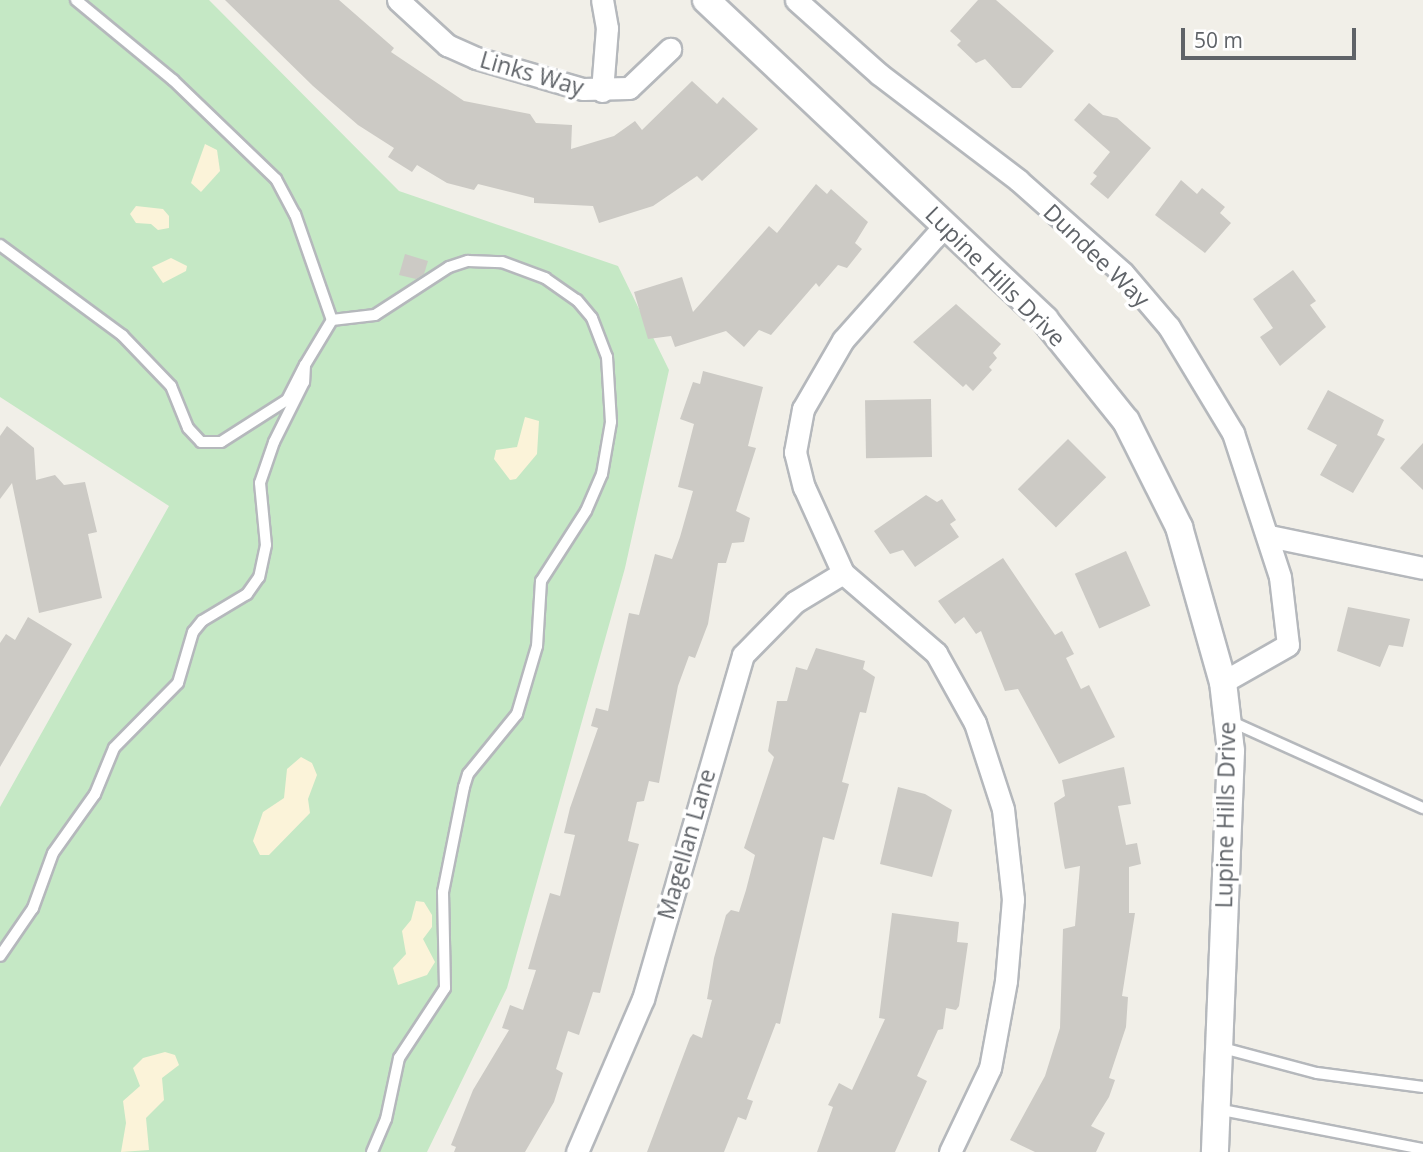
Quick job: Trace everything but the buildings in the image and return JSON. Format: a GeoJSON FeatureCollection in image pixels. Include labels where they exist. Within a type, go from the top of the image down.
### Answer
{"type":"FeatureCollection","features":[{"type":"Feature","properties":{"kind":"street","name":"Links Way"},"geometry":{"type":"LineString","coordinates":[[398,0],[447,45],[476,58],[602,91],[629,88],[670,49]]}},
{"type":"Feature","properties":{"kind":"street"},"geometry":{"type":"LineString","coordinates":[[602,0],[607,28],[602,91]]}},
{"type":"Feature","properties":{"kind":"street","name":"Dundee Way"},"geometry":{"type":"LineString","coordinates":[[796,0],[879,74],[1018,180],[1123,273],[1169,327],[1233,433],[1280,577],[1288,645],[1223,681]]}},
{"type":"Feature","properties":{"kind":"street","name":"Lupine Hills Drive"},"geometry":{"type":"LineString","coordinates":[[715,3],[1045,320],[1126,421],[1180,527],[1223,681],[1231,751],[1215,1152]]}},
{"type":"Feature","properties":{"kind":"street"},"geometry":{"type":"LineString","coordinates":[[946,224],[843,340],[803,409],[795,452],[804,487],[843,573],[936,653],[975,723],[1003,809],[1013,899],[1006,981],[990,1068],[950,1152]]}},
{"type":"Feature","properties":{"kind":"street"},"geometry":{"type":"LineString","coordinates":[[1269,537],[1423,568]]}},
{"type":"Feature","properties":{"kind":"street","name":"Magellan Lane"},"geometry":{"type":"LineString","coordinates":[[577,1152],[642,999],[743,655],[795,602],[843,573]]}},
{"type":"Feature","properties":{"kind":"lane"},"geometry":{"type":"LineString","coordinates":[[76,0],[173,80],[276,179],[291,204],[332,320]]}},
{"type":"Feature","properties":{"kind":"lane"},"geometry":{"type":"LineString","coordinates":[[0,245],[131,344],[171,386],[188,428],[201,442],[221,442],[287,400],[332,320]]}},
{"type":"Feature","properties":{"kind":"lane"},"geometry":{"type":"LineString","coordinates":[[332,320],[375,314],[449,267],[468,261],[502,262],[554,283],[592,318],[607,357],[610,388],[611,422],[602,474],[586,510],[541,581],[537,646],[522,701],[511,725],[479,760],[464,787],[443,892],[445,988],[399,1058],[386,1119],[372,1152]]}},
{"type":"Feature","properties":{"kind":"lane"},"geometry":{"type":"LineString","coordinates":[[0,956],[33,908],[53,853],[95,794],[114,748],[178,683],[193,632],[202,621],[247,594],[259,577],[266,545],[260,483],[274,442],[304,382],[305,365]]}},
{"type":"Feature","properties":{"kind":"lane"},"geometry":{"type":"LineString","coordinates":[[1227,720],[1423,808]]}},
{"type":"Feature","properties":{"kind":"lane"},"geometry":{"type":"LineString","coordinates":[[1219,1047],[1317,1073],[1423,1087]]}},
{"type":"Feature","properties":{"kind":"lane"},"geometry":{"type":"LineString","coordinates":[[1217,1109],[1423,1149]]}},
{"type":"Feature","properties":{"kind":"green space"},"geometry":{"type":"Polygon","coordinates":[[[0,0],[209,0],[399,191],[618,266],[669,370],[625,568],[507,988],[427,1152],[0,1152],[0,807],[169,506],[0,397],[0,0]]]}},
{"type":"Feature","properties":{"kind":"sand"},"geometry":{"type":"Polygon","coordinates":[[[205,144],[217,150],[220,171],[201,192],[191,183],[205,144]]]}},
{"type":"Feature","properties":{"kind":"sand"},"geometry":{"type":"Polygon","coordinates":[[[136,206],[163,209],[169,216],[169,228],[158,230],[151,224],[136,223],[130,214],[136,206]]]}},
{"type":"Feature","properties":{"kind":"sand"},"geometry":{"type":"Polygon","coordinates":[[[171,258],[187,266],[186,271],[163,283],[152,267],[171,258]]]}},
{"type":"Feature","properties":{"kind":"sand"},"geometry":{"type":"Polygon","coordinates":[[[525,417],[539,421],[537,454],[516,479],[510,480],[494,459],[496,450],[517,447],[525,417]]]}},
{"type":"Feature","properties":{"kind":"sand"},"geometry":{"type":"Polygon","coordinates":[[[301,757],[312,763],[317,775],[308,799],[310,813],[269,855],[260,855],[253,841],[263,812],[284,798],[287,769],[301,757]]]}},
{"type":"Feature","properties":{"kind":"sand"},"geometry":{"type":"Polygon","coordinates":[[[416,901],[424,902],[432,915],[432,927],[423,939],[435,962],[427,975],[398,985],[393,968],[406,954],[402,931],[411,920],[416,901]]]}},
{"type":"Feature","properties":{"kind":"sand"},"geometry":{"type":"Polygon","coordinates":[[[165,1052],[175,1055],[179,1065],[162,1078],[164,1100],[146,1118],[149,1150],[121,1152],[126,1123],[123,1101],[140,1086],[133,1068],[143,1058],[165,1052]]]}}]}
